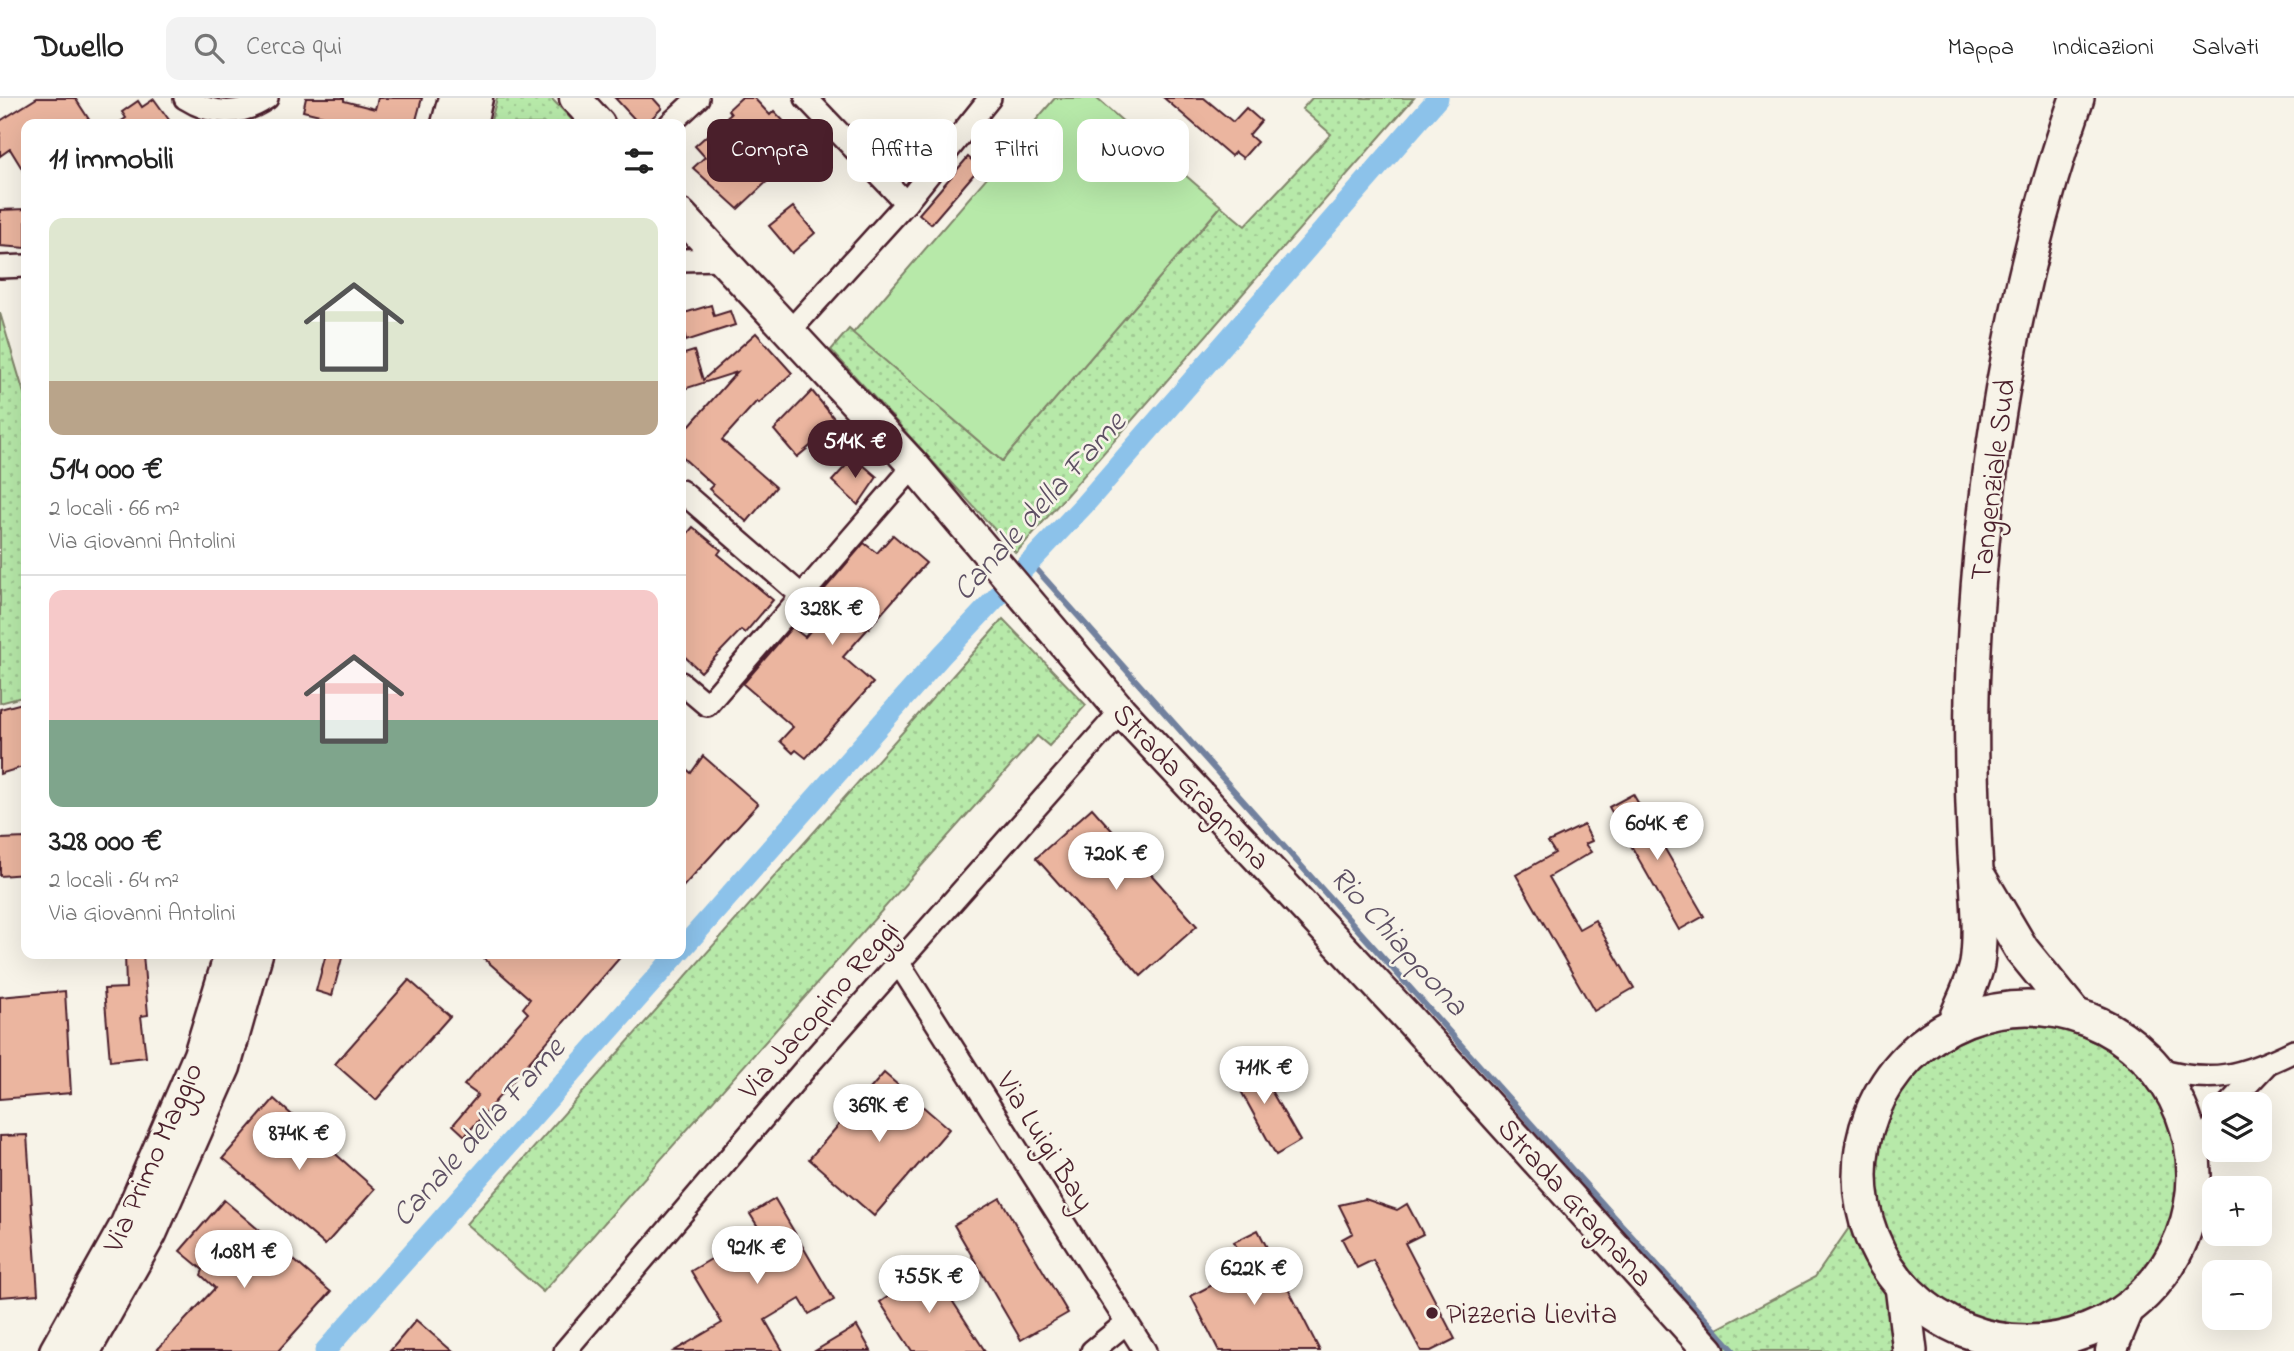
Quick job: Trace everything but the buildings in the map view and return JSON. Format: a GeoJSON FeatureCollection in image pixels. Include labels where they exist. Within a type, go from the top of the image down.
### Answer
{"type":"FeatureCollection","features":[{"type":"Feature","properties":{"kind":"main road","name":"Tangenziale Sud"},"geometry":{"type":"LineString","coordinates":[[1954,1024],[1976,966],[1979,920],[1971,723],[1986,501],[2009,355],[2026,273],[2046,196],[2077,98]]}},
{"type":"Feature","properties":{"kind":"main road","name":"Tangenziale Sud"},"geometry":{"type":"LineString","coordinates":[[1976,872],[2022,950],[2074,1014]]}},
{"type":"Feature","properties":{"kind":"main road"},"geometry":{"type":"LineString","coordinates":[[2034,1007],[2074,1014],[2105,1027],[2133,1045],[2156,1068],[2181,1109],[2193,1156],[2194,1190],[2183,1234],[2174,1256],[2154,1284],[2129,1308],[2084,1333],[2011,1346],[1951,1343],[1931,1313],[1902,1286],[1874,1243],[1861,1194],[1863,1142],[1881,1094],[1912,1053],[1954,1024],[1993,1011],[2020,1008],[2034,1007]]}},
{"type":"Feature","properties":{"kind":"main road"},"geometry":{"type":"LineString","coordinates":[[1902,1286],[1910,1351]]}},
{"type":"Feature","properties":{"kind":"street"},"geometry":{"type":"LineString","coordinates":[[185,98],[202,108],[240,117],[267,98]]}},
{"type":"Feature","properties":{"kind":"street"},"geometry":{"type":"LineString","coordinates":[[448,119],[454,98]]}},
{"type":"Feature","properties":{"kind":"street"},"geometry":{"type":"LineString","coordinates":[[472,119],[477,98]]}},
{"type":"Feature","properties":{"kind":"street"},"geometry":{"type":"LineString","coordinates":[[575,98],[594,119]]}},
{"type":"Feature","properties":{"kind":"street"},"geometry":{"type":"LineString","coordinates":[[675,119],[698,98]]}},
{"type":"Feature","properties":{"kind":"street"},"geometry":{"type":"LineString","coordinates":[[806,98],[906,203]]}},
{"type":"Feature","properties":{"kind":"street"},"geometry":{"type":"LineString","coordinates":[[788,333],[906,203],[990,98]]}},
{"type":"Feature","properties":{"kind":"street","name":"Strada Gragnana"},"geometry":{"type":"LineString","coordinates":[[686,220],[914,466],[1121,710],[1409,1019],[1709,1351]]}},
{"type":"Feature","properties":{"kind":"street"},"geometry":{"type":"LineString","coordinates":[[686,260],[722,259]]}},
{"type":"Feature","properties":{"kind":"street"},"geometry":{"type":"LineString","coordinates":[[0,267],[21,266]]}},
{"type":"Feature","properties":{"kind":"street"},"geometry":{"type":"LineString","coordinates":[[686,687],[707,705],[914,466]]}},
{"type":"Feature","properties":{"kind":"street"},"geometry":{"type":"LineString","coordinates":[[686,495],[802,596]]}},
{"type":"Feature","properties":{"kind":"street","name":"Via Jacopino Reggi"},"geometry":{"type":"LineString","coordinates":[[565,1351],[898,962],[1121,710]]}},
{"type":"Feature","properties":{"kind":"street","name":"Via Primo Maggio"},"geometry":{"type":"LineString","coordinates":[[55,1351],[126,1224],[199,1055],[228,959]]}},
{"type":"Feature","properties":{"kind":"street","name":"Via Primo Maggio"},"geometry":{"type":"LineString","coordinates":[[85,1351],[151,1234],[219,1079],[255,959]]}},
{"type":"Feature","properties":{"kind":"street","name":"Via Luigi Bay"},"geometry":{"type":"LineString","coordinates":[[898,962],[1145,1351]]}},
{"type":"Feature","properties":{"kind":"street"},"geometry":{"type":"LineString","coordinates":[[2156,1068],[2188,1078],[2221,1077],[2269,1063],[2294,1051]]}},
{"type":"Feature","properties":{"kind":"street"},"geometry":{"type":"LineString","coordinates":[[2241,1092],[2269,1063]]}},
{"type":"Feature","properties":{"kind":"street"},"geometry":{"type":"LineString","coordinates":[[2193,1156],[2202,1143]]}},
{"type":"Feature","properties":{"kind":"street"},"geometry":{"type":"LineString","coordinates":[[2111,1351],[2129,1308]]}},
{"type":"Feature","properties":{"kind":"street"},"geometry":{"type":"LineString","coordinates":[[1092,1351],[1126,1323]]}},
{"type":"Feature","properties":{"kind":"green space"},"geometry":{"type":"Polygon","coordinates":[[[497,98],[551,98],[571,119],[491,119],[497,98]]]}},
{"type":"Feature","properties":{"kind":"green space"},"geometry":{"type":"Polygon","coordinates":[[[1055,98],[1096,98],[1120,119],[1077,119],[1077,182],[1189,182],[1189,178],[1221,206],[1002,461],[853,333],[983,182],[1063,182],[1063,119],[1037,119],[1055,98]]]}},
{"type":"Feature","properties":{"kind":"green space"},"geometry":{"type":"Polygon","coordinates":[[[1312,98],[1414,98],[1016,553],[831,350],[849,329],[1002,461],[1221,206],[1245,226],[1331,134],[1302,109],[1312,98]]]}},
{"type":"Feature","properties":{"kind":"green space"},"geometry":{"type":"Polygon","coordinates":[[[0,313],[21,383],[21,697],[0,703],[0,313]]]}},
{"type":"Feature","properties":{"kind":"green space"},"geometry":{"type":"Polygon","coordinates":[[[1003,619],[1086,705],[1049,746],[1037,736],[543,1292],[466,1224],[1003,619]]]}},
{"type":"Feature","properties":{"kind":"green space"},"geometry":{"type":"Polygon","coordinates":[[[2027,1026],[2056,1029],[2084,1038],[2110,1051],[2133,1070],[2152,1093],[2165,1119],[2174,1147],[2177,1176],[2174,1205],[2165,1233],[2152,1259],[2133,1282],[2110,1301],[2084,1314],[2056,1323],[2027,1326],[1998,1323],[1970,1314],[1944,1301],[1921,1282],[1902,1259],[1889,1233],[1880,1205],[1877,1176],[1880,1147],[1889,1119],[1902,1093],[1921,1070],[1944,1051],[1970,1038],[1998,1029],[2027,1026]]]}},
{"type":"Feature","properties":{"kind":"green space"},"geometry":{"type":"Polygon","coordinates":[[[1853,1222],[1866,1258],[1888,1294],[1901,1351],[1724,1351],[1711,1332],[1815,1277],[1853,1222]]]}},
{"type":"Feature","properties":{"kind":"waterway","name":"Canale della Fame"},"geometry":{"type":"LineString","coordinates":[[686,944],[941,656],[1084,505],[1438,98]]}},
{"type":"Feature","properties":{"kind":"waterway","name":"Rio Chiappona"},"geometry":{"type":"LineString","coordinates":[[1030,562],[1734,1351]]}},
{"type":"Feature","properties":{"kind":"waterway","name":"Canale della Fame"},"geometry":{"type":"LineString","coordinates":[[325,1351],[673,959]]}},
{"type":"Feature","properties":{"kind":"place","name":"Pizzeria Lievita"},"geometry":{"type":"Point","coordinates":[1432,1313]}}]}
